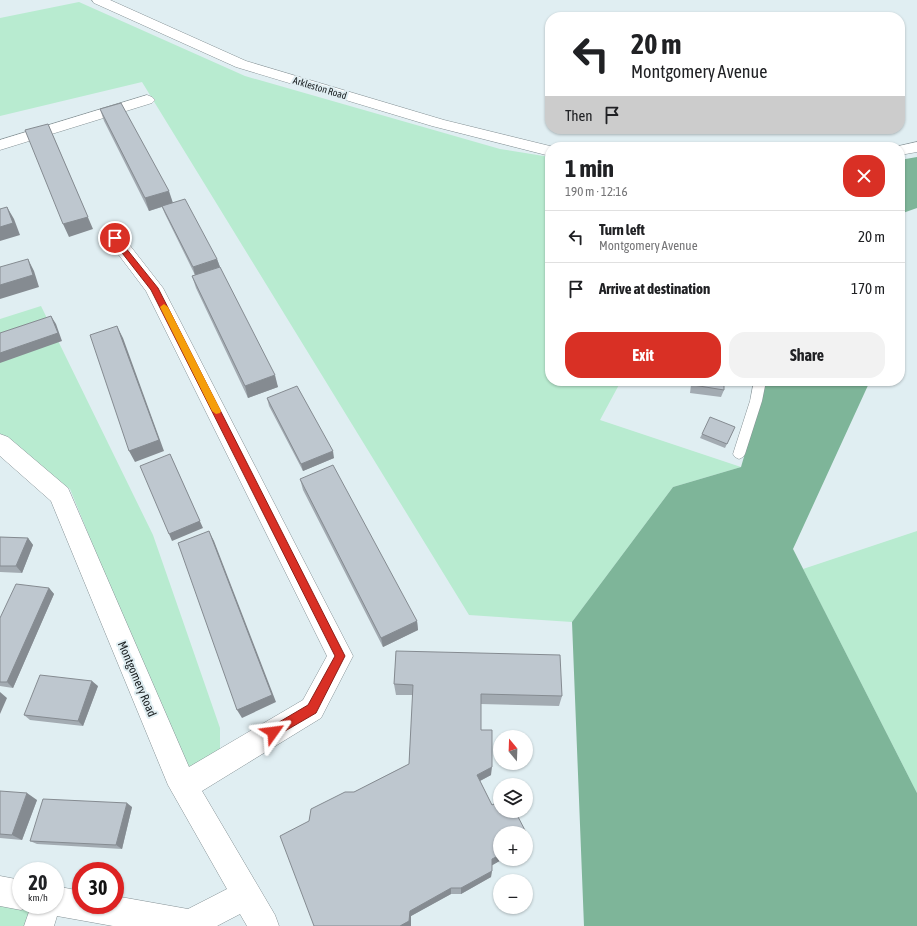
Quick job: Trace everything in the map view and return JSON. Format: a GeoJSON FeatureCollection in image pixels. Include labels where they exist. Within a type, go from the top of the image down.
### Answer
{"type":"FeatureCollection","features":[{"type":"Feature","properties":{"kind":"street","name":"Arkleston Road"},"geometry":{"type":"LineString","coordinates":[[99,0],[242,64],[438,123],[545,150]]}},
{"type":"Feature","properties":{"kind":"street"},"geometry":{"type":"LineString","coordinates":[[0,145],[147,100]]}},
{"type":"Feature","properties":{"kind":"street"},"geometry":{"type":"LineString","coordinates":[[905,149],[917,147]]}},
{"type":"Feature","properties":{"kind":"street"},"geometry":{"type":"LineString","coordinates":[[115,238],[154,288],[340,656],[312,709],[184,786]]}},
{"type":"Feature","properties":{"kind":"street","name":"Montgomery Road"},"geometry":{"type":"LineString","coordinates":[[0,443],[60,495],[178,775],[264,926]]}},
{"type":"Feature","properties":{"kind":"street"},"geometry":{"type":"LineString","coordinates":[[0,891],[12,893]]}},
{"type":"Feature","properties":{"kind":"street"},"geometry":{"type":"LineString","coordinates":[[64,903],[190,924],[246,895]]}},
{"type":"Feature","properties":{"kind":"street"},"geometry":{"type":"LineString","coordinates":[[39,926],[43,914]]}},
{"type":"Feature","properties":{"kind":"lane"},"geometry":{"type":"LineString","coordinates":[[739,454],[759,386]]}},
{"type":"Feature","properties":{"kind":"green space"},"geometry":{"type":"Polygon","coordinates":[[[79,2],[245,76],[500,149],[545,156],[545,386],[618,386],[600,420],[741,467],[673,487],[572,622],[469,615],[142,82],[0,116],[0,18],[79,2]]]}},
{"type":"Feature","properties":{"kind":"green space"},"geometry":{"type":"Polygon","coordinates":[[[917,157],[917,208],[905,212],[905,159],[917,157]]]}},
{"type":"Feature","properties":{"kind":"green space"},"geometry":{"type":"Polygon","coordinates":[[[41,306],[153,535],[220,728],[220,763],[188,779],[70,489],[0,440],[0,319],[41,306]]]}},
{"type":"Feature","properties":{"kind":"green space"},"geometry":{"type":"Polygon","coordinates":[[[765,386],[868,386],[793,549],[917,793],[917,926],[584,926],[572,622],[673,487],[741,467],[765,386]]]}},
{"type":"Feature","properties":{"kind":"green space"},"geometry":{"type":"Polygon","coordinates":[[[917,531],[917,793],[803,569],[917,531]]]}},
{"type":"Feature","properties":{"kind":"green space"},"geometry":{"type":"Polygon","coordinates":[[[0,900],[12,903],[12,914],[34,914],[30,926],[0,926],[0,900]]]}},
{"type":"Feature","properties":{"kind":"building"},"geometry":{"type":"Polygon","coordinates":[[[121,103],[169,191],[145,198],[100,109],[121,103]]]}},
{"type":"Feature","properties":{"kind":"building"},"geometry":{"type":"Polygon","coordinates":[[[48,124],[88,217],[63,224],[25,130],[48,124]]]}},
{"type":"Feature","properties":{"kind":"building"},"geometry":{"type":"Polygon","coordinates":[[[185,199],[217,259],[193,267],[162,206],[185,199]]]}},
{"type":"Feature","properties":{"kind":"building"},"geometry":{"type":"Polygon","coordinates":[[[7,207],[13,223],[0,227],[0,209],[7,207]]]}},
{"type":"Feature","properties":{"kind":"building"},"geometry":{"type":"Polygon","coordinates":[[[28,259],[33,275],[0,285],[0,267],[28,259]]]}},
{"type":"Feature","properties":{"kind":"building"},"geometry":{"type":"Polygon","coordinates":[[[220,267],[275,375],[245,386],[192,276],[220,267]]]}},
{"type":"Feature","properties":{"kind":"building"},"geometry":{"type":"Polygon","coordinates":[[[51,316],[58,333],[0,353],[0,333],[51,316]]]}},
{"type":"Feature","properties":{"kind":"building"},"geometry":{"type":"Polygon","coordinates":[[[117,326],[159,440],[129,451],[90,335],[117,326]]]}},
{"type":"Feature","properties":{"kind":"building"},"geometry":{"type":"Polygon","coordinates":[[[297,386],[333,451],[301,464],[267,398],[297,386]]]}},
{"type":"Feature","properties":{"kind":"building"},"geometry":{"type":"Polygon","coordinates":[[[699,386],[724,386],[724,390],[699,386]]]}},
{"type":"Feature","properties":{"kind":"building"},"geometry":{"type":"Polygon","coordinates":[[[710,417],[735,427],[727,444],[702,434],[710,417]]]}},
{"type":"Feature","properties":{"kind":"building"},"geometry":{"type":"Polygon","coordinates":[[[170,454],[200,521],[169,534],[140,466],[170,454]]]}},
{"type":"Feature","properties":{"kind":"building"},"geometry":{"type":"Polygon","coordinates":[[[333,465],[417,621],[381,638],[300,479],[333,465]]]}},
{"type":"Feature","properties":{"kind":"building"},"geometry":{"type":"Polygon","coordinates":[[[209,531],[272,695],[237,710],[178,543],[209,531]]]}},
{"type":"Feature","properties":{"kind":"building"},"geometry":{"type":"Polygon","coordinates":[[[0,537],[28,538],[16,566],[0,566],[0,537]]]}},
{"type":"Feature","properties":{"kind":"building"},"geometry":{"type":"Polygon","coordinates":[[[16,584],[49,588],[7,682],[0,682],[0,618],[16,584]]]}},
{"type":"Feature","properties":{"kind":"building"},"geometry":{"type":"Polygon","coordinates":[[[396,651],[560,655],[562,696],[481,694],[481,730],[492,730],[492,767],[477,775],[493,804],[493,818],[519,818],[523,826],[493,826],[492,871],[461,888],[451,888],[410,911],[409,921],[400,926],[314,926],[280,836],[309,821],[311,809],[345,792],[354,792],[409,764],[413,685],[394,684],[396,651]]]}},
{"type":"Feature","properties":{"kind":"building"},"geometry":{"type":"Polygon","coordinates":[[[40,675],[92,681],[78,721],[24,715],[40,675]]]}},
{"type":"Feature","properties":{"kind":"building"},"geometry":{"type":"Polygon","coordinates":[[[0,791],[27,793],[12,835],[0,834],[0,791]]]}},
{"type":"Feature","properties":{"kind":"building"},"geometry":{"type":"Polygon","coordinates":[[[43,799],[127,803],[116,845],[30,841],[43,799]]]}},
{"type":"Feature","properties":{"kind":"slow traffic"},"geometry":{"type":"LineString","coordinates":[[164,307],[216,411]]}},
{"type":"Feature","properties":{"kind":"route"},"geometry":{"type":"LineString","coordinates":[[115,238],[154,288],[340,656],[312,709],[273,732]]}}]}
